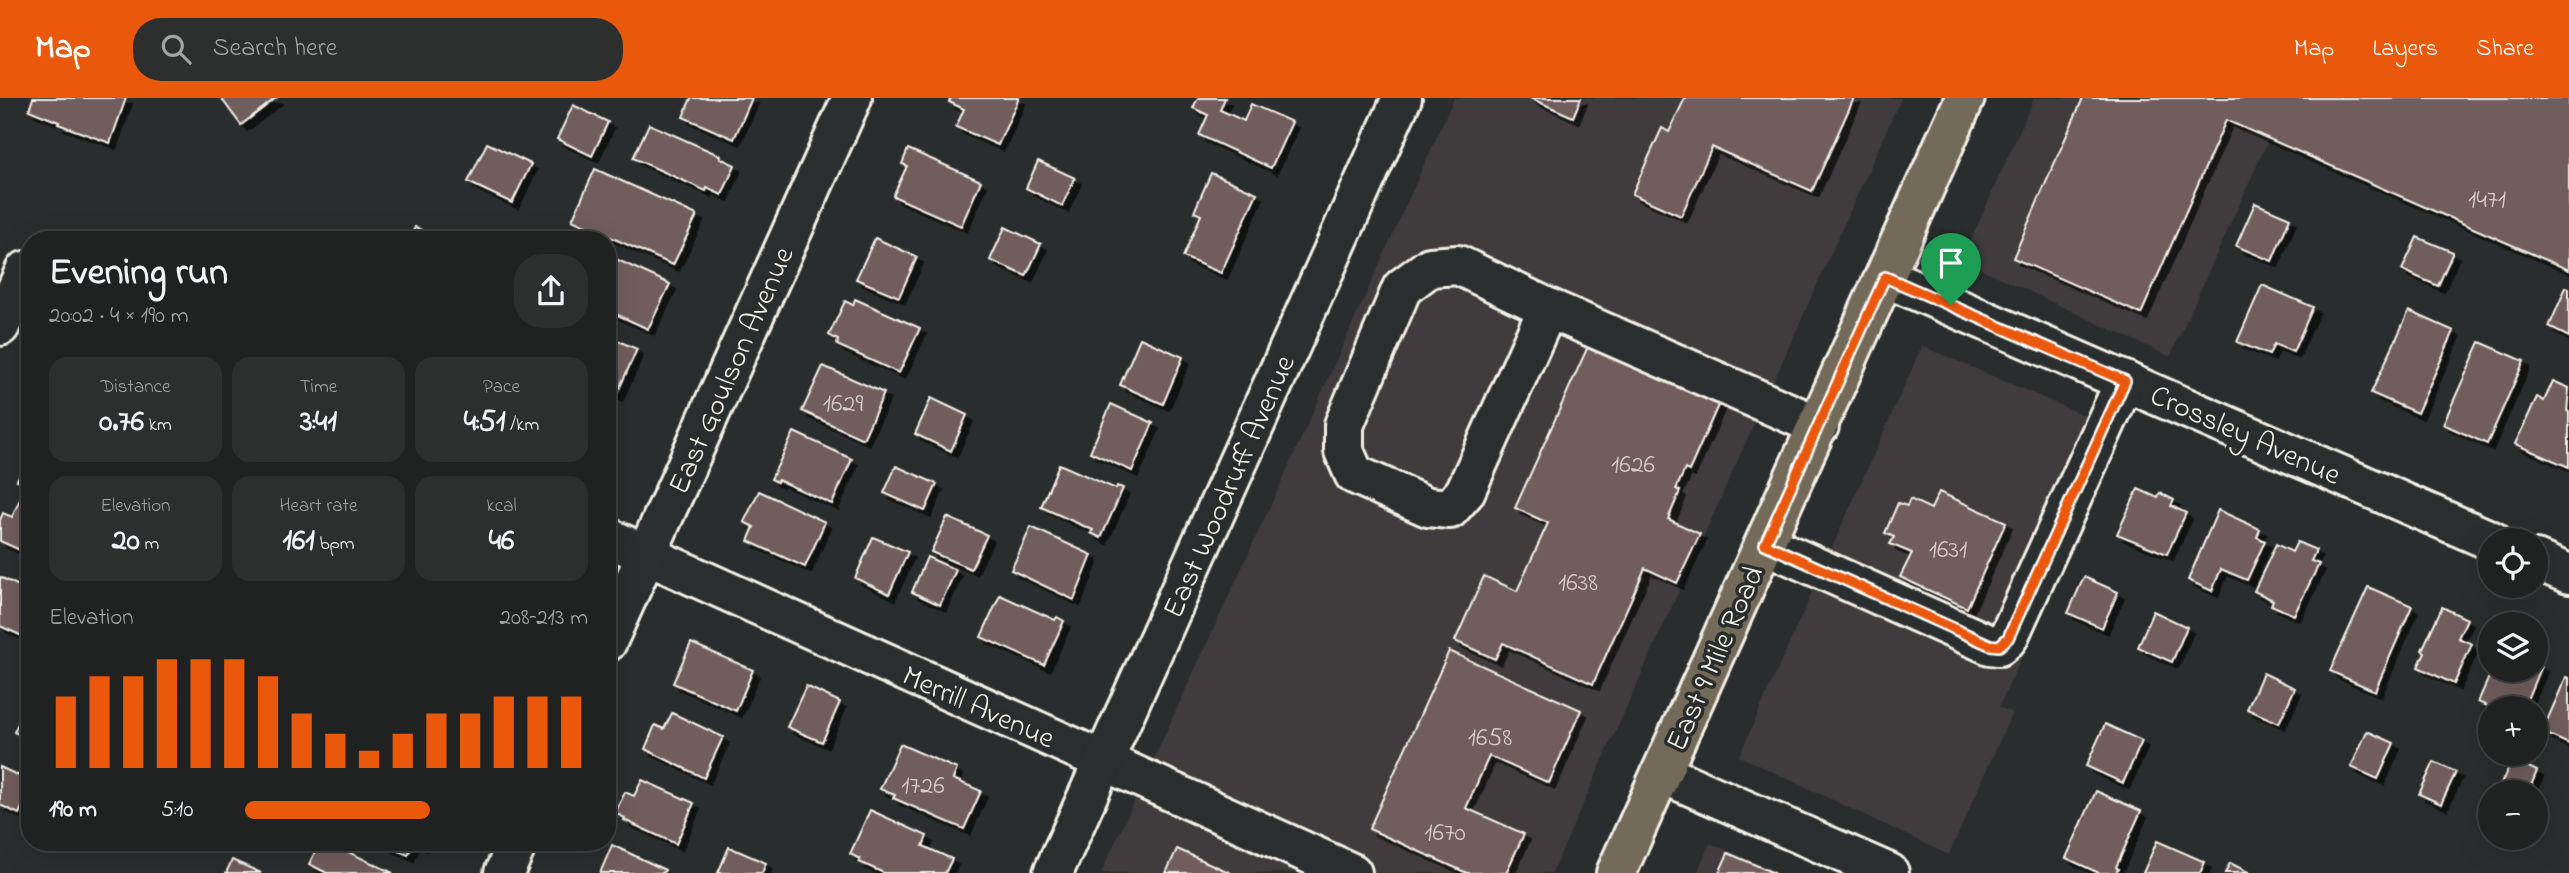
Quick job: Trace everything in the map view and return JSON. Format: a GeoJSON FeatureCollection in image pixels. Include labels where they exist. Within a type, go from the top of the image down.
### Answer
{"type":"FeatureCollection","features":[{"type":"Feature","properties":{"kind":"main road","name":"East 9 Mile Road"},"geometry":{"type":"LineString","coordinates":[[1616,873],[1965,98]]}},
{"type":"Feature","properties":{"kind":"street","name":"East Goulson Avenue"},"geometry":{"type":"LineString","coordinates":[[616,622],[852,98]]}},
{"type":"Feature","properties":{"kind":"street","name":"East Woodruff Avenue"},"geometry":{"type":"LineString","coordinates":[[1054,873],[1402,98]]}},
{"type":"Feature","properties":{"kind":"street"},"geometry":{"type":"LineString","coordinates":[[1548,308],[1465,492],[1450,509],[1428,508],[1354,474],[1344,451],[1344,425],[1402,288],[1430,267],[1458,265],[1548,308],[1819,426]]}},
{"type":"Feature","properties":{"kind":"street"},"geometry":{"type":"LineString","coordinates":[[0,326],[18,268]]}},
{"type":"Feature","properties":{"kind":"street","name":"Crossley Avenue"},"geometry":{"type":"LineString","coordinates":[[1885,277],[2478,535]]}},
{"type":"Feature","properties":{"kind":"street"},"geometry":{"type":"LineString","coordinates":[[1765,544],[1990,645],[1999,646],[2008,638],[2125,381]]}},
{"type":"Feature","properties":{"kind":"street","name":"Merrill Avenue"},"geometry":{"type":"LineString","coordinates":[[616,541],[1352,873]]}},
{"type":"Feature","properties":{"kind":"street"},"geometry":{"type":"LineString","coordinates":[[2548,565],[2569,574]]}},
{"type":"Feature","properties":{"kind":"street"},"geometry":{"type":"LineString","coordinates":[[1661,773],[1889,873]]}},
{"type":"Feature","properties":{"kind":"street"},"geometry":{"type":"LineString","coordinates":[[504,873],[514,851]]}},
{"type":"Feature","properties":{"kind":"shaded area"},"geometry":{"type":"Polygon","coordinates":[[[1454,98],[1901,98],[1552,873],[1101,873],[1286,472],[1454,98]]]}},
{"type":"Feature","properties":{"kind":"shaded area"},"geometry":{"type":"Polygon","coordinates":[[[2034,98],[2569,98],[2569,270],[2269,139],[2170,357],[1962,260],[2034,98]]]}},
{"type":"Feature","properties":{"kind":"shaded area"},"geometry":{"type":"Polygon","coordinates":[[[1922,346],[2123,432],[1999,707],[2012,713],[1949,855],[1739,756],[1922,346]]]}},
{"type":"Feature","properties":{"kind":"shaded area"},"geometry":{"type":"Polygon","coordinates":[[[1710,843],[1778,873],[1697,873],[1710,843]]]}},
{"type":"Feature","properties":{"kind":"building"},"geometry":{"type":"Polygon","coordinates":[[[33,98],[126,98],[110,143],[29,110],[33,98]]]}},
{"type":"Feature","properties":{"kind":"building"},"geometry":{"type":"Polygon","coordinates":[[[221,98],[276,98],[241,125],[221,98]]]}},
{"type":"Feature","properties":{"kind":"building"},"geometry":{"type":"Polygon","coordinates":[[[691,98],[752,98],[734,139],[683,117],[691,98]]]}},
{"type":"Feature","properties":{"kind":"building"},"geometry":{"type":"Polygon","coordinates":[[[951,98],[1019,98],[998,145],[956,127],[964,109],[949,102],[951,98]]]}},
{"type":"Feature","properties":{"kind":"building"},"geometry":{"type":"Polygon","coordinates":[[[1198,98],[1225,98],[1220,110],[1244,121],[1251,104],[1292,122],[1271,168],[1199,135],[1208,115],[1193,108],[1198,98]]]}},
{"type":"Feature","properties":{"kind":"building"},"geometry":{"type":"Polygon","coordinates":[[[1530,98],[1581,98],[1573,117],[1530,98]]]}},
{"type":"Feature","properties":{"kind":"building"},"geometry":{"type":"Polygon","coordinates":[[[1685,98],[1854,98],[1812,191],[1712,147],[1681,216],[1632,194],[1662,128],[1669,132],[1685,98]]]}},
{"type":"Feature","properties":{"kind":"building"},"geometry":{"type":"Polygon","coordinates":[[[2083,98],[2569,98],[2569,270],[2226,120],[2141,314],[2013,258],[2083,98]]]}},
{"type":"Feature","properties":{"kind":"building"},"geometry":{"type":"Polygon","coordinates":[[[573,105],[608,122],[592,156],[557,139],[573,105]]]}},
{"type":"Feature","properties":{"kind":"building"},"geometry":{"type":"Polygon","coordinates":[[[649,124],[735,165],[722,195],[707,188],[706,191],[633,158],[649,124]]]}},
{"type":"Feature","properties":{"kind":"building"},"geometry":{"type":"Polygon","coordinates":[[[487,143],[531,164],[512,203],[468,182],[487,143]]]}},
{"type":"Feature","properties":{"kind":"building"},"geometry":{"type":"Polygon","coordinates":[[[908,149],[981,181],[961,226],[893,196],[907,166],[902,164],[908,149]]]}},
{"type":"Feature","properties":{"kind":"building"},"geometry":{"type":"Polygon","coordinates":[[[1038,161],[1075,178],[1062,206],[1026,188],[1038,161]]]}},
{"type":"Feature","properties":{"kind":"building"},"geometry":{"type":"Polygon","coordinates":[[[595,169],[697,215],[673,265],[616,240],[616,231],[597,231],[572,220],[595,169]]]}},
{"type":"Feature","properties":{"kind":"building"},"geometry":{"type":"Polygon","coordinates":[[[1211,173],[1257,193],[1221,273],[1183,257],[1201,215],[1194,212],[1211,173]]]}},
{"type":"Feature","properties":{"kind":"building"},"geometry":{"type":"Polygon","coordinates":[[[2255,203],[2290,218],[2272,261],[2236,246],[2255,203]]]}},
{"type":"Feature","properties":{"kind":"building"},"geometry":{"type":"Polygon","coordinates":[[[1005,227],[1041,244],[1026,276],[990,260],[1005,227]]]}},
{"type":"Feature","properties":{"kind":"building"},"geometry":{"type":"Polygon","coordinates":[[[2417,237],[2453,252],[2438,286],[2402,270],[2417,237]]]}},
{"type":"Feature","properties":{"kind":"building"},"geometry":{"type":"Polygon","coordinates":[[[875,238],[917,257],[899,297],[856,279],[875,238]]]}},
{"type":"Feature","properties":{"kind":"building"},"geometry":{"type":"Polygon","coordinates":[[[616,259],[670,284],[648,329],[616,314],[616,259]]]}},
{"type":"Feature","properties":{"kind":"building"},"geometry":{"type":"Polygon","coordinates":[[[2262,285],[2313,307],[2293,352],[2274,344],[2269,355],[2237,342],[2262,285]]]}},
{"type":"Feature","properties":{"kind":"building"},"geometry":{"type":"Polygon","coordinates":[[[2566,287],[2569,288],[2569,337],[2549,327],[2566,287]]]}},
{"type":"Feature","properties":{"kind":"building"},"geometry":{"type":"Polygon","coordinates":[[[855,299],[920,328],[899,373],[837,345],[838,340],[829,335],[845,301],[853,305],[855,299]]]}},
{"type":"Feature","properties":{"kind":"building"},"geometry":{"type":"Polygon","coordinates":[[[2409,311],[2454,331],[2417,413],[2371,393],[2409,311]]]}},
{"type":"Feature","properties":{"kind":"building"},"geometry":{"type":"Polygon","coordinates":[[[1140,338],[1183,357],[1163,404],[1120,385],[1140,338]]]}},
{"type":"Feature","properties":{"kind":"building"},"geometry":{"type":"Polygon","coordinates":[[[616,340],[637,349],[616,396],[616,340]]]}},
{"type":"Feature","properties":{"kind":"building"},"geometry":{"type":"Polygon","coordinates":[[[2480,342],[2524,361],[2487,444],[2443,424],[2480,342]]]}},
{"type":"Feature","properties":{"kind":"building"},"geometry":{"type":"Polygon","coordinates":[[[1589,344],[1719,403],[1689,471],[1685,469],[1676,489],[1680,491],[1668,519],[1700,534],[1677,583],[1645,568],[1593,684],[1503,643],[1495,659],[1455,641],[1484,576],[1517,591],[1548,523],[1515,508],[1589,344]]]}},
{"type":"Feature","properties":{"kind":"building"},"geometry":{"type":"Polygon","coordinates":[[[823,366],[884,393],[863,439],[802,411],[823,366]]]}},
{"type":"Feature","properties":{"kind":"building"},"geometry":{"type":"Polygon","coordinates":[[[2553,381],[2569,388],[2569,467],[2515,444],[2537,397],[2544,401],[2553,381]]]}},
{"type":"Feature","properties":{"kind":"building"},"geometry":{"type":"Polygon","coordinates":[[[931,398],[967,415],[951,451],[915,434],[931,398]]]}},
{"type":"Feature","properties":{"kind":"building"},"geometry":{"type":"Polygon","coordinates":[[[1111,404],[1153,423],[1132,471],[1090,452],[1111,404]]]}},
{"type":"Feature","properties":{"kind":"building"},"geometry":{"type":"Polygon","coordinates":[[[794,432],[852,459],[832,504],[771,479],[794,432]]]}},
{"type":"Feature","properties":{"kind":"building"},"geometry":{"type":"Polygon","coordinates":[[[1059,464],[1116,489],[1117,486],[1123,488],[1101,538],[1091,533],[1093,530],[1041,507],[1059,464]]]}},
{"type":"Feature","properties":{"kind":"building"},"geometry":{"type":"Polygon","coordinates":[[[896,466],[937,484],[925,511],[884,493],[896,466]]]}},
{"type":"Feature","properties":{"kind":"building"},"geometry":{"type":"Polygon","coordinates":[[[2138,489],[2158,498],[2160,493],[2174,500],[2171,506],[2186,513],[2167,554],[2117,534],[2138,489]]]}},
{"type":"Feature","properties":{"kind":"building"},"geometry":{"type":"Polygon","coordinates":[[[759,491],[825,522],[805,567],[748,541],[754,527],[744,522],[759,491]]]}},
{"type":"Feature","properties":{"kind":"building"},"geometry":{"type":"Polygon","coordinates":[[[1939,492],[2006,522],[1967,608],[1900,577],[1912,553],[1890,544],[1894,537],[1885,533],[1898,503],[1907,506],[1910,499],[1931,509],[1939,492]]]}},
{"type":"Feature","properties":{"kind":"building"},"geometry":{"type":"Polygon","coordinates":[[[21,497],[21,550],[0,541],[0,520],[3,513],[12,517],[21,497]]]}},
{"type":"Feature","properties":{"kind":"building"},"geometry":{"type":"Polygon","coordinates":[[[2218,510],[2260,529],[2257,537],[2265,541],[2247,580],[2221,569],[2212,591],[2188,580],[2218,510]]]}},
{"type":"Feature","properties":{"kind":"building"},"geometry":{"type":"Polygon","coordinates":[[[947,517],[987,535],[971,569],[931,552],[947,517]]]}},
{"type":"Feature","properties":{"kind":"building"},"geometry":{"type":"Polygon","coordinates":[[[1031,527],[1092,555],[1074,600],[1011,570],[1031,527]]]}},
{"type":"Feature","properties":{"kind":"building"},"geometry":{"type":"Polygon","coordinates":[[[873,537],[908,552],[889,594],[855,578],[873,537]]]}},
{"type":"Feature","properties":{"kind":"building"},"geometry":{"type":"Polygon","coordinates":[[[2297,542],[2316,550],[2311,561],[2319,564],[2294,615],[2271,605],[2273,600],[2254,591],[2276,544],[2292,552],[2297,542]]]}},
{"type":"Feature","properties":{"kind":"building"},"geometry":{"type":"Polygon","coordinates":[[[927,557],[956,570],[940,605],[912,592],[927,557]]]}},
{"type":"Feature","properties":{"kind":"building"},"geometry":{"type":"Polygon","coordinates":[[[0,577],[21,587],[21,635],[0,626],[0,577]]]}},
{"type":"Feature","properties":{"kind":"building"},"geometry":{"type":"Polygon","coordinates":[[[2084,577],[2118,592],[2102,628],[2068,613],[2084,577]]]}},
{"type":"Feature","properties":{"kind":"building"},"geometry":{"type":"Polygon","coordinates":[[[2368,587],[2412,606],[2375,691],[2330,671],[2368,587]]]}},
{"type":"Feature","properties":{"kind":"building"},"geometry":{"type":"Polygon","coordinates":[[[1000,595],[1055,620],[1057,617],[1064,621],[1044,665],[981,637],[1000,595]]]}},
{"type":"Feature","properties":{"kind":"building"},"geometry":{"type":"Polygon","coordinates":[[[2442,607],[2467,619],[2458,638],[2472,644],[2454,684],[2418,667],[2425,652],[2422,650],[2442,607]]]}},
{"type":"Feature","properties":{"kind":"building"},"geometry":{"type":"Polygon","coordinates":[[[2153,611],[2187,627],[2172,662],[2138,647],[2153,611]]]}},
{"type":"Feature","properties":{"kind":"building"},"geometry":{"type":"Polygon","coordinates":[[[691,643],[753,670],[736,711],[673,683],[691,643]]]}},
{"type":"Feature","properties":{"kind":"building"},"geometry":{"type":"Polygon","coordinates":[[[1449,651],[1581,710],[1549,783],[1489,756],[1466,808],[1524,834],[1506,873],[1467,873],[1369,829],[1449,651]]]}},
{"type":"Feature","properties":{"kind":"building"},"geometry":{"type":"Polygon","coordinates":[[[2263,673],[2295,688],[2279,723],[2247,709],[2263,673]]]}},
{"type":"Feature","properties":{"kind":"building"},"geometry":{"type":"Polygon","coordinates":[[[2566,677],[2569,678],[2569,744],[2548,735],[2548,718],[2566,677]]]}},
{"type":"Feature","properties":{"kind":"building"},"geometry":{"type":"Polygon","coordinates":[[[2487,682],[2534,682],[2528,696],[2481,696],[2487,682]]]}},
{"type":"Feature","properties":{"kind":"building"},"geometry":{"type":"Polygon","coordinates":[[[806,686],[840,702],[822,742],[787,727],[806,686]]]}},
{"type":"Feature","properties":{"kind":"building"},"geometry":{"type":"Polygon","coordinates":[[[672,713],[723,737],[704,778],[645,749],[655,725],[664,729],[672,713]]]}},
{"type":"Feature","properties":{"kind":"building"},"geometry":{"type":"Polygon","coordinates":[[[21,717],[21,736],[14,732],[21,717]]]}},
{"type":"Feature","properties":{"kind":"building"},"geometry":{"type":"Polygon","coordinates":[[[2105,724],[2142,741],[2123,783],[2086,766],[2105,724]]]}},
{"type":"Feature","properties":{"kind":"building"},"geometry":{"type":"Polygon","coordinates":[[[2367,731],[2394,743],[2378,779],[2351,767],[2367,731]]]}},
{"type":"Feature","properties":{"kind":"building"},"geometry":{"type":"Polygon","coordinates":[[[900,744],[957,769],[953,779],[981,791],[964,829],[893,798],[895,795],[880,789],[900,744]]]}},
{"type":"Feature","properties":{"kind":"building"},"geometry":{"type":"Polygon","coordinates":[[[2434,762],[2456,772],[2441,804],[2419,794],[2434,762]]]}},
{"type":"Feature","properties":{"kind":"building"},"geometry":{"type":"Polygon","coordinates":[[[2509,766],[2527,766],[2537,771],[2533,780],[2503,780],[2509,766]]]}},
{"type":"Feature","properties":{"kind":"building"},"geometry":{"type":"Polygon","coordinates":[[[0,767],[21,777],[21,810],[19,814],[0,805],[0,767]]]}},
{"type":"Feature","properties":{"kind":"building"},"geometry":{"type":"Polygon","coordinates":[[[642,780],[694,803],[676,844],[624,820],[625,818],[616,814],[625,792],[634,796],[642,780]]]}},
{"type":"Feature","properties":{"kind":"building"},"geometry":{"type":"Polygon","coordinates":[[[2096,791],[2141,811],[2116,867],[2116,873],[2099,873],[2066,858],[2096,791]]]}},
{"type":"Feature","properties":{"kind":"building"},"geometry":{"type":"Polygon","coordinates":[[[870,810],[927,836],[923,846],[952,859],[945,873],[884,873],[859,862],[860,859],[850,854],[870,810]]]}},
{"type":"Feature","properties":{"kind":"building"},"geometry":{"type":"Polygon","coordinates":[[[2157,841],[2205,862],[2200,873],[2143,873],[2157,841]]]}},
{"type":"Feature","properties":{"kind":"building"},"geometry":{"type":"Polygon","coordinates":[[[616,847],[665,870],[663,873],[600,873],[609,851],[616,851],[616,847]]]}},
{"type":"Feature","properties":{"kind":"building"},"geometry":{"type":"Polygon","coordinates":[[[729,847],[766,863],[762,873],[718,873],[729,847]]]}},
{"type":"Feature","properties":{"kind":"building"},"geometry":{"type":"Polygon","coordinates":[[[1177,849],[1231,873],[1166,873],[1177,849]]]}},
{"type":"Feature","properties":{"kind":"building"},"geometry":{"type":"Polygon","coordinates":[[[316,851],[346,851],[393,873],[327,873],[309,864],[316,851]]]}},
{"type":"Feature","properties":{"kind":"building"},"geometry":{"type":"Polygon","coordinates":[[[1728,853],[1774,873],[1719,873],[1728,853]]]}},
{"type":"Feature","properties":{"kind":"building"},"geometry":{"type":"Polygon","coordinates":[[[232,860],[261,873],[226,873],[232,860]]]}},
{"type":"Feature","properties":{"kind":"building"},"geometry":{"type":"Polygon","coordinates":[[[2230,863],[2250,873],[2225,873],[2230,863]]]}},
{"type":"Feature","properties":{"kind":"route"},"geometry":{"type":"LineString","coordinates":[[1885,277],[1951,305],[2125,381],[2008,638],[1999,646],[1990,645],[1765,544],[1885,277]]}}]}
